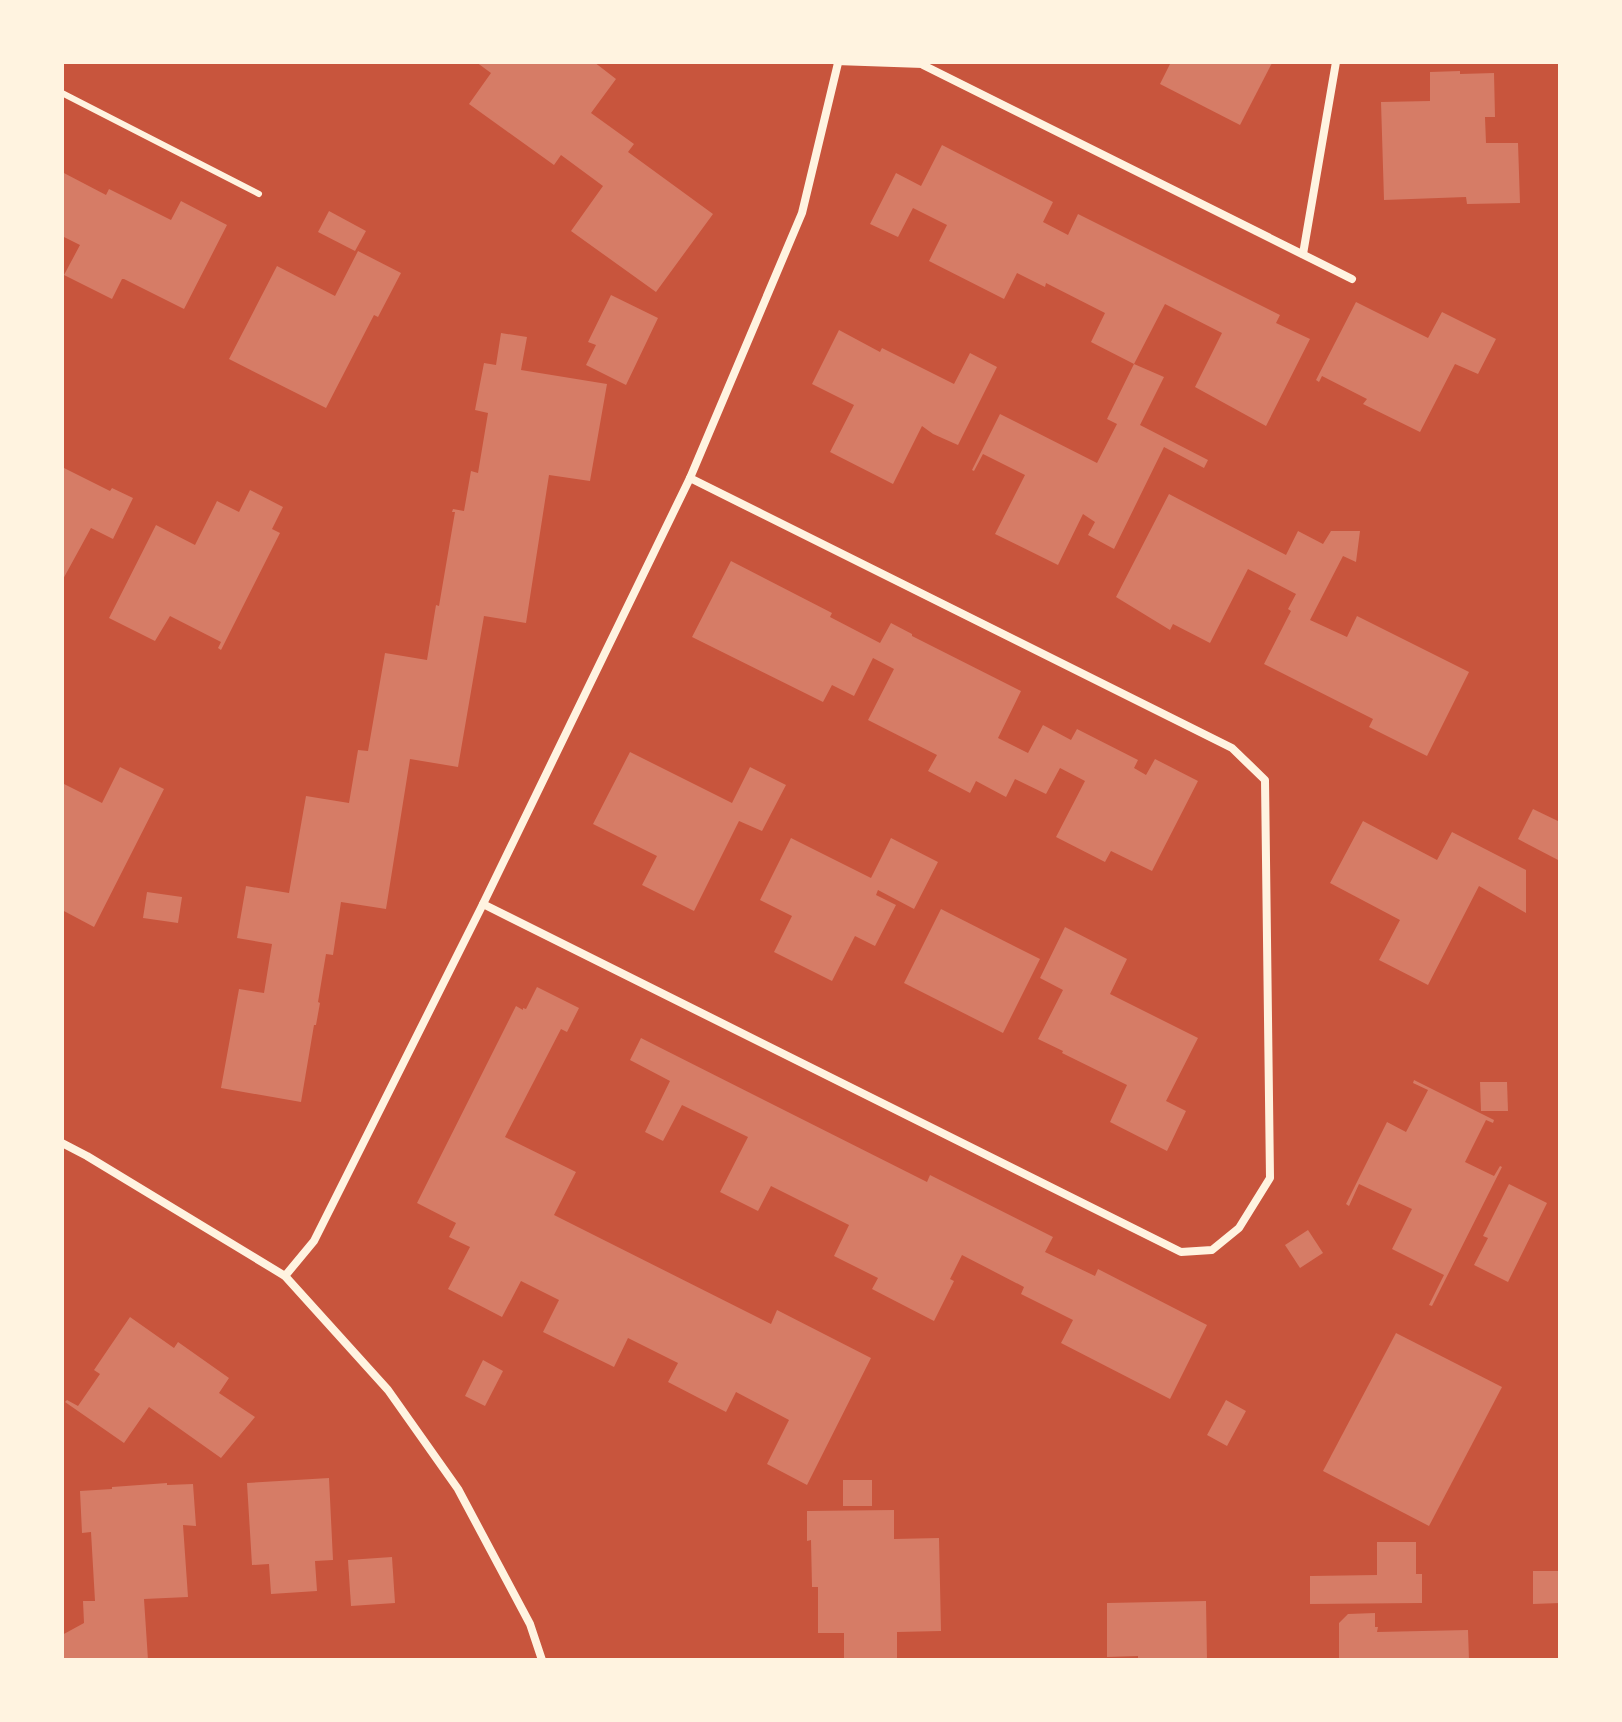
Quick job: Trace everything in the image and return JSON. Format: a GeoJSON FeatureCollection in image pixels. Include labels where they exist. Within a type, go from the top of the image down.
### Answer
{"type":"FeatureCollection","features":[{"type":"Feature","properties":{"kind":"street"},"geometry":{"type":"LineString","coordinates":[[285,1276],[314,1241],[483,904],[690,478],[802,213],[837,62]]}},
{"type":"Feature","properties":{"kind":"street"},"geometry":{"type":"LineString","coordinates":[[1303,254],[1336,62]]}},
{"type":"Feature","properties":{"kind":"street"},"geometry":{"type":"LineString","coordinates":[[924,64],[1352,279]]}},
{"type":"Feature","properties":{"kind":"street"},"geometry":{"type":"LineString","coordinates":[[483,904],[1181,1252],[1212,1250],[1221,1243],[1239,1228],[1270,1178],[1265,780],[1232,748],[690,478]]}},
{"type":"Feature","properties":{"kind":"street"},"geometry":{"type":"LineString","coordinates":[[62,1143],[285,1276],[388,1390],[458,1489],[530,1624],[542,1660]]}},
{"type":"Feature","properties":{"kind":"lane"},"geometry":{"type":"LineString","coordinates":[[837,62],[924,64]]}},
{"type":"Feature","properties":{"kind":"lane"},"geometry":{"type":"LineString","coordinates":[[62,93],[259,194]]}},
{"type":"Feature","properties":{"kind":"building"},"geometry":{"type":"Polygon","coordinates":[[[476,62],[594,62],[616,79],[591,113],[634,144],[628,152],[713,214],[656,292],[571,231],[603,186],[561,155],[554,165],[469,104],[491,73],[476,62]]]}},
{"type":"Feature","properties":{"kind":"building"},"geometry":{"type":"Polygon","coordinates":[[[1171,62],[1272,63],[1240,125],[1160,84],[1171,62]]]}},
{"type":"Feature","properties":{"kind":"building"},"geometry":{"type":"Polygon","coordinates":[[[1460,71],[1460,74],[1494,73],[1495,117],[1485,117],[1486,143],[1518,143],[1520,203],[1467,204],[1466,197],[1384,200],[1381,102],[1430,101],[1430,72],[1460,71]]]}},
{"type":"Feature","properties":{"kind":"building"},"geometry":{"type":"Polygon","coordinates":[[[942,145],[1053,202],[1043,222],[1068,235],[1078,214],[1280,315],[1276,323],[1310,339],[1266,426],[1195,387],[1222,333],[1165,304],[1134,364],[1091,342],[1105,313],[1046,283],[1045,287],[1017,273],[1004,299],[929,261],[947,225],[913,208],[898,237],[870,224],[896,173],[921,186],[942,145]]]}},
{"type":"Feature","properties":{"kind":"building"},"geometry":{"type":"Polygon","coordinates":[[[62,172],[106,195],[109,189],[171,220],[181,201],[227,225],[184,309],[124,279],[112,299],[64,275],[80,245],[62,236],[62,172]]]}},
{"type":"Feature","properties":{"kind":"building"},"geometry":{"type":"Polygon","coordinates":[[[329,211],[366,231],[355,251],[318,232],[329,211]]]}},
{"type":"Feature","properties":{"kind":"building"},"geometry":{"type":"Polygon","coordinates":[[[358,251],[401,273],[378,317],[374,315],[326,408],[229,359],[277,266],[335,296],[358,251]]]}},
{"type":"Feature","properties":{"kind":"building"},"geometry":{"type":"Polygon","coordinates":[[[611,295],[658,318],[626,385],[586,365],[596,345],[588,342],[611,295]]]}},
{"type":"Feature","properties":{"kind":"building"},"geometry":{"type":"Polygon","coordinates":[[[1356,302],[1428,338],[1442,312],[1496,339],[1478,374],[1455,364],[1420,432],[1363,404],[1367,399],[1322,376],[1319,382],[1316,380],[1356,302]]]}},
{"type":"Feature","properties":{"kind":"building"},"geometry":{"type":"Polygon","coordinates":[[[839,330],[880,352],[882,348],[954,384],[970,353],[997,367],[958,445],[922,426],[893,484],[830,452],[854,405],[812,384],[839,330]]]}},
{"type":"Feature","properties":{"kind":"building"},"geometry":{"type":"Polygon","coordinates":[[[501,333],[527,337],[521,370],[607,384],[590,481],[549,475],[526,623],[484,616],[458,767],[410,759],[386,909],[341,902],[333,955],[326,954],[301,1102],[221,1088],[239,989],[264,993],[272,944],[237,938],[246,886],[289,893],[306,796],[349,803],[358,750],[368,751],[385,653],[427,660],[455,512],[452,512],[453,509],[464,511],[471,471],[478,473],[488,413],[475,410],[484,363],[496,365],[501,333]]]}},
{"type":"Feature","properties":{"kind":"building"},"geometry":{"type":"Polygon","coordinates":[[[1134,364],[1164,377],[1140,425],[1208,460],[1204,468],[1164,447],[1114,549],[1088,535],[1095,522],[1083,514],[1058,565],[995,534],[1025,475],[983,454],[972,470],[1000,414],[1097,463],[1117,424],[1107,419],[1134,364]]]}},
{"type":"Feature","properties":{"kind":"building"},"geometry":{"type":"Polygon","coordinates":[[[62,467],[110,491],[112,488],[133,498],[113,539],[91,528],[62,581],[62,467]]]}},
{"type":"Feature","properties":{"kind":"building"},"geometry":{"type":"Polygon","coordinates":[[[250,490],[283,507],[272,529],[280,533],[221,650],[218,648],[221,642],[170,616],[155,641],[109,618],[156,525],[195,545],[217,501],[239,512],[250,490]]]}},
{"type":"Feature","properties":{"kind":"building"},"geometry":{"type":"Polygon","coordinates":[[[1169,494],[1286,555],[1298,531],[1323,544],[1331,531],[1360,531],[1356,562],[1343,556],[1310,620],[1347,637],[1357,616],[1469,672],[1427,756],[1369,727],[1373,719],[1264,664],[1291,611],[1288,609],[1296,594],[1248,569],[1210,643],[1173,624],[1170,630],[1116,597],[1169,494]]]}},
{"type":"Feature","properties":{"kind":"building"},"geometry":{"type":"Polygon","coordinates":[[[731,561],[832,613],[830,617],[880,643],[891,623],[1021,691],[998,738],[1028,753],[1043,725],[1071,740],[1077,729],[1138,760],[1134,768],[1146,775],[1155,759],[1198,781],[1152,871],[1111,851],[1105,862],[1056,837],[1085,781],[1060,768],[1046,794],[1015,779],[1006,797],[976,781],[970,793],[928,771],[937,755],[868,720],[894,669],[873,658],[854,696],[832,685],[823,702],[692,637],[731,561]]]}},
{"type":"Feature","properties":{"kind":"building"},"geometry":{"type":"Polygon","coordinates":[[[630,752],[732,803],[750,767],[786,785],[762,831],[739,821],[694,911],[642,885],[657,856],[593,824],[630,752]]]}},
{"type":"Feature","properties":{"kind":"building"},"geometry":{"type":"Polygon","coordinates":[[[120,767],[164,789],[94,927],[62,910],[62,783],[102,803],[120,767]]]}},
{"type":"Feature","properties":{"kind":"building"},"geometry":{"type":"Polygon","coordinates":[[[1533,809],[1560,822],[1560,861],[1518,839],[1533,809]]]}},
{"type":"Feature","properties":{"kind":"building"},"geometry":{"type":"Polygon","coordinates":[[[1363,821],[1437,860],[1452,832],[1526,870],[1526,913],[1479,886],[1428,985],[1379,960],[1400,920],[1330,883],[1363,821]]]}},
{"type":"Feature","properties":{"kind":"building"},"geometry":{"type":"Polygon","coordinates":[[[791,838],[871,878],[891,838],[938,862],[914,909],[878,890],[876,895],[896,905],[875,946],[855,936],[832,981],[774,952],[792,916],[760,900],[791,838]]]}},
{"type":"Feature","properties":{"kind":"building"},"geometry":{"type":"Polygon","coordinates":[[[147,892],[182,897],[178,923],[143,918],[147,892]]]}},
{"type":"Feature","properties":{"kind":"building"},"geometry":{"type":"Polygon","coordinates":[[[941,909],[1040,959],[1003,1033],[904,983],[941,909]]]}},
{"type":"Feature","properties":{"kind":"building"},"geometry":{"type":"Polygon","coordinates":[[[1065,927],[1127,959],[1110,994],[1198,1038],[1166,1101],[1186,1111],[1167,1151],[1110,1122],[1127,1085],[1038,1039],[1063,990],[1040,978],[1065,927]]]}},
{"type":"Feature","properties":{"kind":"building"},"geometry":{"type":"Polygon","coordinates":[[[537,987],[579,1008],[567,1032],[561,1029],[505,1137],[576,1172],[554,1215],[771,1324],[777,1310],[871,1358],[807,1485],[767,1464],[789,1420],[736,1392],[726,1412],[668,1382],[678,1363],[628,1338],[614,1367],[543,1332],[559,1300],[521,1281],[502,1317],[448,1289],[470,1247],[449,1237],[456,1223],[417,1203],[516,1006],[526,1009],[537,987]]]}},
{"type":"Feature","properties":{"kind":"building"},"geometry":{"type":"Polygon","coordinates":[[[641,1038],[927,1182],[930,1175],[1053,1237],[1045,1252],[1095,1276],[1098,1269],[1207,1325],[1170,1399],[1061,1343],[1073,1320],[1021,1294],[1024,1287],[962,1255],[950,1279],[954,1281],[934,1321],[872,1289],[878,1278],[834,1256],[849,1225],[771,1186],[758,1211],[720,1192],[748,1137],[682,1105],[663,1141],[645,1132],[670,1081],[630,1060],[641,1038]]]}},
{"type":"Feature","properties":{"kind":"building"},"geometry":{"type":"Polygon","coordinates":[[[1414,1080],[1494,1120],[1493,1123],[1486,1120],[1465,1162],[1494,1176],[1502,1167],[1432,1306],[1429,1305],[1444,1275],[1392,1249],[1412,1209],[1359,1184],[1349,1206],[1346,1204],[1387,1122],[1406,1132],[1428,1090],[1413,1083],[1414,1080]]]}},
{"type":"Feature","properties":{"kind":"building"},"geometry":{"type":"Polygon","coordinates":[[[1480,1082],[1507,1082],[1508,1111],[1481,1111],[1480,1082]]]}},
{"type":"Feature","properties":{"kind":"building"},"geometry":{"type":"Polygon","coordinates":[[[1509,1184],[1547,1203],[1508,1282],[1474,1265],[1488,1238],[1483,1236],[1509,1184]]]}},
{"type":"Feature","properties":{"kind":"building"},"geometry":{"type":"Polygon","coordinates":[[[1308,1230],[1323,1253],[1300,1268],[1285,1245],[1308,1230]]]}},
{"type":"Feature","properties":{"kind":"building"},"geometry":{"type":"Polygon","coordinates":[[[130,1317],[174,1348],[178,1342],[229,1378],[219,1393],[255,1417],[221,1458],[149,1407],[124,1443],[65,1402],[67,1400],[78,1406],[100,1374],[94,1370],[130,1317]]]}},
{"type":"Feature","properties":{"kind":"building"},"geometry":{"type":"Polygon","coordinates":[[[1396,1333],[1502,1387],[1429,1526],[1323,1471],[1396,1333]]]}},
{"type":"Feature","properties":{"kind":"building"},"geometry":{"type":"Polygon","coordinates":[[[483,1360],[503,1371],[485,1406],[465,1396],[483,1360]]]}},
{"type":"Feature","properties":{"kind":"building"},"geometry":{"type":"Polygon","coordinates":[[[1226,1400],[1246,1411],[1227,1446],[1207,1435],[1226,1400]]]}},
{"type":"Feature","properties":{"kind":"building"},"geometry":{"type":"Polygon","coordinates":[[[329,1478],[333,1560],[315,1561],[317,1591],[271,1594],[269,1564],[252,1565],[247,1483],[329,1478]]]}},
{"type":"Feature","properties":{"kind":"building"},"geometry":{"type":"Polygon","coordinates":[[[843,1480],[872,1480],[872,1506],[843,1506],[843,1480]]]}},
{"type":"Feature","properties":{"kind":"building"},"geometry":{"type":"Polygon","coordinates":[[[167,1483],[193,1484],[196,1526],[183,1525],[188,1597],[144,1599],[148,1660],[62,1660],[62,1635],[84,1623],[83,1601],[95,1601],[91,1532],[82,1533],[80,1491],[167,1483]]]}},
{"type":"Feature","properties":{"kind":"building"},"geometry":{"type":"Polygon","coordinates":[[[894,1510],[894,1539],[939,1538],[941,1631],[897,1632],[897,1660],[844,1660],[844,1633],[818,1633],[818,1587],[812,1587],[807,1511],[894,1510]]]}},
{"type":"Feature","properties":{"kind":"building"},"geometry":{"type":"Polygon","coordinates":[[[1377,1542],[1416,1542],[1416,1574],[1422,1574],[1422,1603],[1310,1604],[1310,1576],[1377,1575],[1377,1542]]]}},
{"type":"Feature","properties":{"kind":"building"},"geometry":{"type":"Polygon","coordinates":[[[392,1557],[395,1603],[351,1606],[348,1560],[392,1557]]]}},
{"type":"Feature","properties":{"kind":"building"},"geometry":{"type":"Polygon","coordinates":[[[1533,1571],[1560,1571],[1560,1603],[1533,1604],[1533,1571]]]}},
{"type":"Feature","properties":{"kind":"building"},"geometry":{"type":"Polygon","coordinates":[[[1206,1601],[1207,1660],[1107,1657],[1107,1603],[1206,1601]]]}},
{"type":"Feature","properties":{"kind":"building"},"geometry":{"type":"Polygon","coordinates":[[[1375,1613],[1377,1632],[1468,1630],[1469,1660],[1339,1660],[1339,1623],[1348,1614],[1375,1613]]]}}]}
